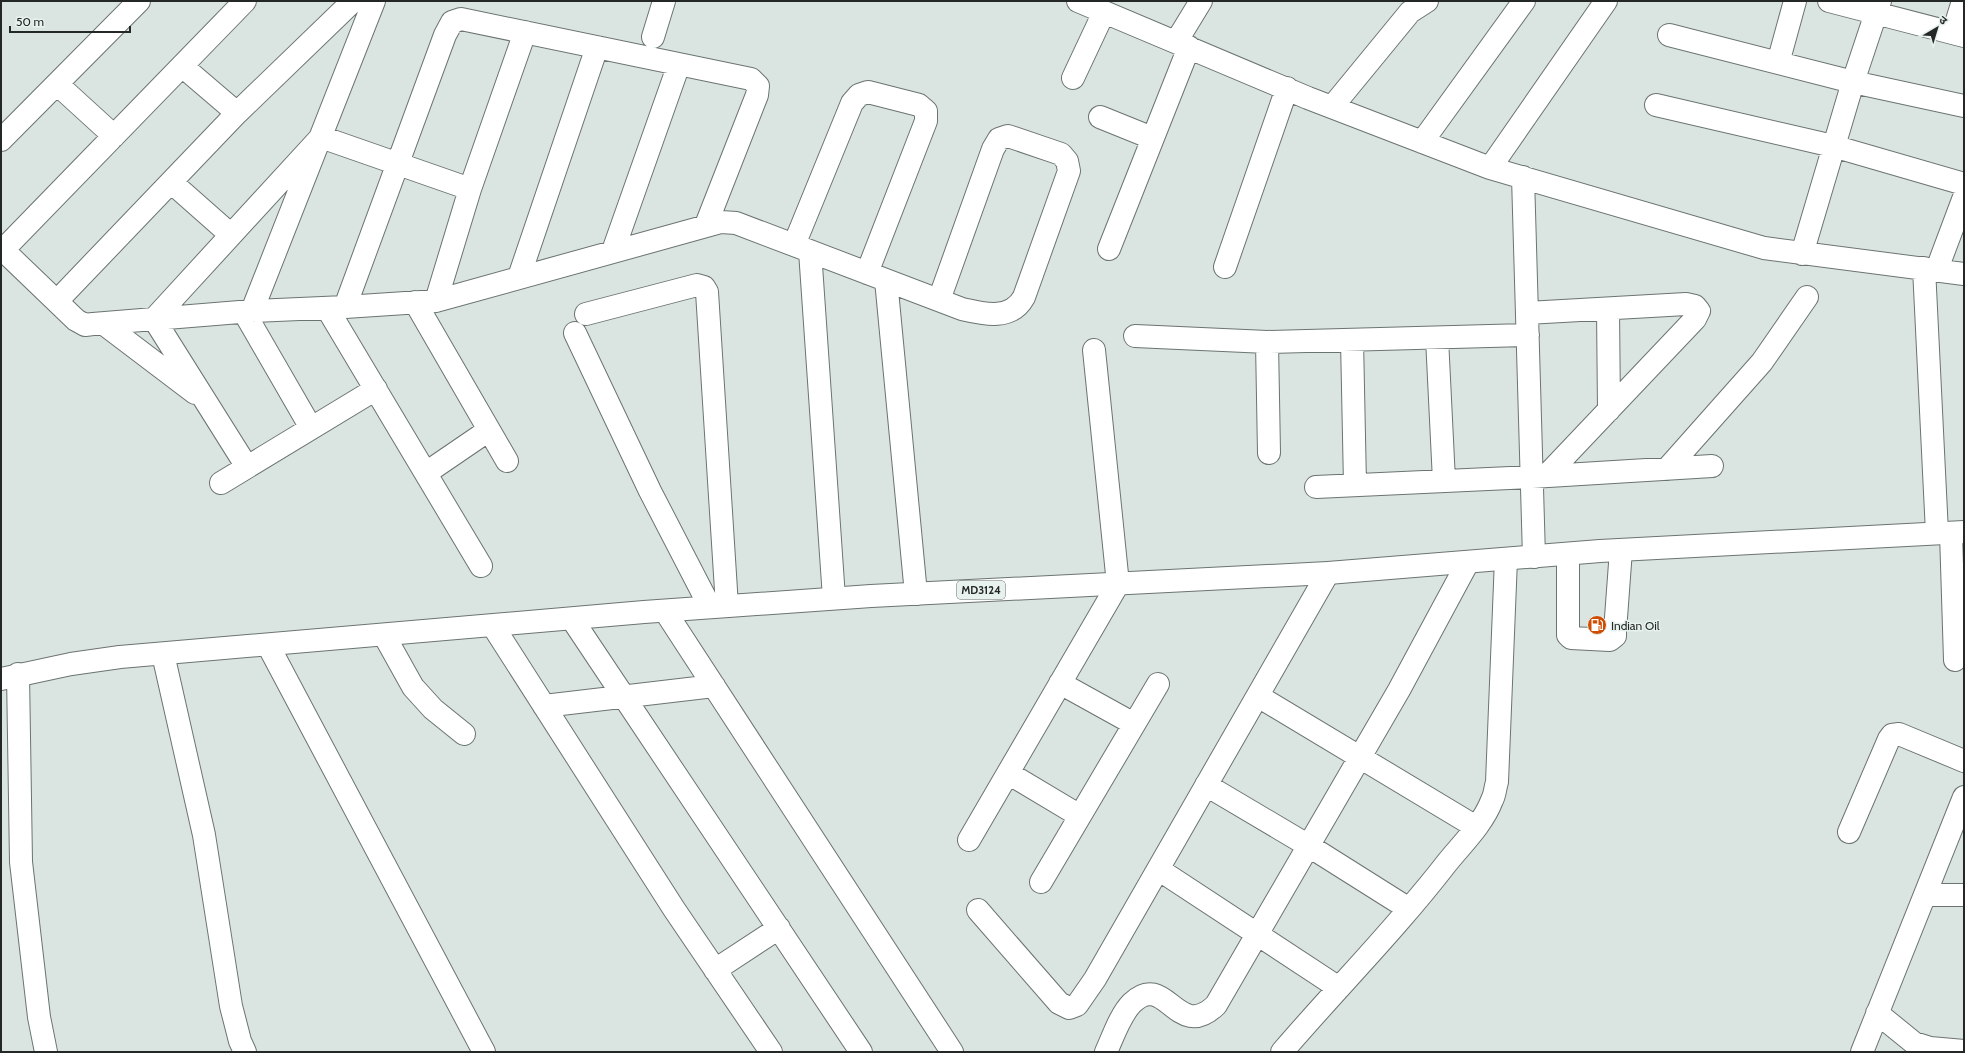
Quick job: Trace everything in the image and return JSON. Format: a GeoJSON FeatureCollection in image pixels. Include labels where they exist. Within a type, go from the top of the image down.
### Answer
{"type":"FeatureCollection","features":[{"type":"Feature","properties":{"kind":"street"},"geometry":{"type":"LineString","coordinates":[[1,140],[139,1]]}},
{"type":"Feature","properties":{"kind":"street"},"geometry":{"type":"LineString","coordinates":[[245,1],[2,249],[76,320],[85,325],[248,311],[336,308],[436,301],[721,222],[736,223],[962,309],[985,314],[1005,313],[1019,307],[1070,171],[1067,161],[1061,154],[1008,136],[999,139],[990,156],[939,300]]}},
{"type":"Feature","properties":{"kind":"street"},"geometry":{"type":"LineString","coordinates":[[57,301],[237,113],[353,1]]}},
{"type":"Feature","properties":{"kind":"street"},"geometry":{"type":"LineString","coordinates":[[248,311],[321,137],[374,1]]}},
{"type":"Feature","properties":{"kind":"street"},"geometry":{"type":"LineString","coordinates":[[653,38],[664,1]]}},
{"type":"Feature","properties":{"kind":"street"},"geometry":{"type":"LineString","coordinates":[[1078,1],[1111,10],[1183,44],[1332,107],[1490,168],[1764,248],[1802,254],[1930,268],[1964,274]]}},
{"type":"Feature","properties":{"kind":"street"},"geometry":{"type":"LineString","coordinates":[[1109,249],[1152,138],[1183,44],[1201,1]]}},
{"type":"Feature","properties":{"kind":"street"},"geometry":{"type":"LineString","coordinates":[[1332,107],[1410,12],[1427,1]]}},
{"type":"Feature","properties":{"kind":"street"},"geometry":{"type":"LineString","coordinates":[[1422,142],[1524,1]]}},
{"type":"Feature","properties":{"kind":"street"},"geometry":{"type":"LineString","coordinates":[[1490,168],[1606,1]]}},
{"type":"Feature","properties":{"kind":"street"},"geometry":{"type":"LineString","coordinates":[[1778,63],[1795,1]]}},
{"type":"Feature","properties":{"kind":"street"},"geometry":{"type":"LineString","coordinates":[[1829,1],[1878,7],[1959,35],[1963,1]]}},
{"type":"Feature","properties":{"kind":"street"},"geometry":{"type":"LineString","coordinates":[[1802,254],[1833,146],[1878,7]]}},
{"type":"Feature","properties":{"kind":"street"},"geometry":{"type":"LineString","coordinates":[[1073,78],[1111,10]]}},
{"type":"Feature","properties":{"kind":"street"},"geometry":{"type":"LineString","coordinates":[[481,566],[376,389],[336,308],[398,164],[445,35],[452,22],[461,19],[751,79],[758,86],[757,96],[706,225]]}},
{"type":"Feature","properties":{"kind":"street"},"geometry":{"type":"LineString","coordinates":[[436,301],[470,189],[525,32]]}},
{"type":"Feature","properties":{"kind":"street"},"geometry":{"type":"LineString","coordinates":[[1669,35],[1853,82],[1964,106]]}},
{"type":"Feature","properties":{"kind":"street"},"geometry":{"type":"LineString","coordinates":[[519,277],[597,47]]}},
{"type":"Feature","properties":{"kind":"street"},"geometry":{"type":"LineString","coordinates":[[613,251],[679,64]]}},
{"type":"Feature","properties":{"kind":"street"},"geometry":{"type":"LineString","coordinates":[[182,66],[237,113]]}},
{"type":"Feature","properties":{"kind":"street"},"geometry":{"type":"LineString","coordinates":[[57,84],[114,136]]}},
{"type":"Feature","properties":{"kind":"street"},"geometry":{"type":"LineString","coordinates":[[1225,266],[1287,88]]}},
{"type":"Feature","properties":{"kind":"street"},"geometry":{"type":"LineString","coordinates":[[834,598],[802,248],[852,103],[859,95],[868,92],[919,105],[926,111],[926,121],[877,276],[916,594]]}},
{"type":"Feature","properties":{"kind":"street"},"geometry":{"type":"LineString","coordinates":[[1656,105],[1833,146],[1964,184]]}},
{"type":"Feature","properties":{"kind":"street"},"geometry":{"type":"LineString","coordinates":[[1100,117],[1152,138]]}},
{"type":"Feature","properties":{"kind":"street"},"geometry":{"type":"LineString","coordinates":[[321,137],[470,189]]}},
{"type":"Feature","properties":{"kind":"street"},"geometry":{"type":"LineString","coordinates":[[154,319],[321,137]]}},
{"type":"Feature","properties":{"kind":"street"},"geometry":{"type":"LineString","coordinates":[[1523,177],[1528,335],[1539,476],[1534,556]]}},
{"type":"Feature","properties":{"kind":"street"},"geometry":{"type":"LineString","coordinates":[[171,182],[231,235]]}},
{"type":"Feature","properties":{"kind":"street"},"geometry":{"type":"LineString","coordinates":[[1955,660],[1951,533],[1930,268],[1964,197]]}},
{"type":"Feature","properties":{"kind":"street"},"geometry":{"type":"LineString","coordinates":[[586,314],[697,285],[704,287],[707,292],[719,607]]}},
{"type":"Feature","properties":{"kind":"street"},"geometry":{"type":"LineString","coordinates":[[1667,469],[1762,362],[1807,297]]}},
{"type":"Feature","properties":{"kind":"street"},"geometry":{"type":"LineString","coordinates":[[415,302],[507,460]]}},
{"type":"Feature","properties":{"kind":"street"},"geometry":{"type":"LineString","coordinates":[[1527,313],[1686,304],[1695,306],[1699,311],[1695,319],[1609,410],[1539,476]]}},
{"type":"Feature","properties":{"kind":"street"},"geometry":{"type":"LineString","coordinates":[[1608,309],[1609,410]]}},
{"type":"Feature","properties":{"kind":"street"},"geometry":{"type":"LineString","coordinates":[[248,311],[311,428]]}},
{"type":"Feature","properties":{"kind":"street"},"geometry":{"type":"LineString","coordinates":[[154,319],[247,468]]}},
{"type":"Feature","properties":{"kind":"street"},"geometry":{"type":"LineString","coordinates":[[104,324],[206,402]]}},
{"type":"Feature","properties":{"kind":"street"},"geometry":{"type":"LineString","coordinates":[[575,333],[650,491],[719,607]]}},
{"type":"Feature","properties":{"kind":"street"},"geometry":{"type":"LineString","coordinates":[[1135,336],[1267,342],[1528,335]]}},
{"type":"Feature","properties":{"kind":"street"},"geometry":{"type":"LineString","coordinates":[[1437,338],[1444,481]]}},
{"type":"Feature","properties":{"kind":"street"},"geometry":{"type":"LineString","coordinates":[[1352,340],[1355,485]]}},
{"type":"Feature","properties":{"kind":"street"},"geometry":{"type":"LineString","coordinates":[[1267,342],[1269,453]]}},
{"type":"Feature","properties":{"kind":"street"},"geometry":{"type":"LineString","coordinates":[[969,840],[1118,584],[1094,350]]}},
{"type":"Feature","properties":{"kind":"street"},"geometry":{"type":"LineString","coordinates":[[221,483],[376,389]]}},
{"type":"Feature","properties":{"kind":"street"},"geometry":{"type":"LineString","coordinates":[[426,473],[489,430]]}},
{"type":"Feature","properties":{"kind":"street"},"geometry":{"type":"LineString","coordinates":[[1316,487],[1712,466]]}},
{"type":"Feature","properties":{"kind":"street","name":"MD3124"},"geometry":{"type":"LineString","coordinates":[[10,677],[120,657],[834,598],[1328,573],[1621,550],[1951,533]]}},
{"type":"Feature","properties":{"kind":"street"},"geometry":{"type":"LineString","coordinates":[[1568,554],[1568,635],[1571,638],[1610,640],[1615,636],[1616,631],[1621,550]]}},
{"type":"Feature","properties":{"kind":"street"},"geometry":{"type":"LineString","coordinates":[[1282,1052],[1409,909],[1483,818],[1492,800],[1497,782],[1506,559]]}},
{"type":"Feature","properties":{"kind":"street"},"geometry":{"type":"LineString","coordinates":[[1106,1052],[1131,1004],[1144,994],[1156,995],[1185,1016],[1195,1018],[1206,1015],[1216,1005],[1399,690],[1468,562]]}},
{"type":"Feature","properties":{"kind":"street"},"geometry":{"type":"LineString","coordinates":[[978,910],[1059,1003],[1069,1008],[1077,1005],[1086,995],[1328,573]]}},
{"type":"Feature","properties":{"kind":"street"},"geometry":{"type":"LineString","coordinates":[[665,611],[952,1052]]}},
{"type":"Feature","properties":{"kind":"street"},"geometry":{"type":"LineString","coordinates":[[572,619],[625,696],[861,1052]]}},
{"type":"Feature","properties":{"kind":"street"},"geometry":{"type":"LineString","coordinates":[[493,626],[715,970],[771,1052]]}},
{"type":"Feature","properties":{"kind":"street"},"geometry":{"type":"LineString","coordinates":[[384,635],[412,687],[433,709],[464,734]]}},
{"type":"Feature","properties":{"kind":"street"},"geometry":{"type":"LineString","coordinates":[[268,645],[484,1052]]}},
{"type":"Feature","properties":{"kind":"street"},"geometry":{"type":"LineString","coordinates":[[163,654],[204,835],[231,1006],[240,1041],[245,1052]]}},
{"type":"Feature","properties":{"kind":"street"},"geometry":{"type":"LineString","coordinates":[[10,677],[22,862],[39,1017],[46,1052]]}},
{"type":"Feature","properties":{"kind":"street"},"geometry":{"type":"LineString","coordinates":[[1060,683],[1134,724]]}},
{"type":"Feature","properties":{"kind":"street"},"geometry":{"type":"LineString","coordinates":[[1041,882],[1158,684]]}},
{"type":"Feature","properties":{"kind":"street"},"geometry":{"type":"LineString","coordinates":[[544,706],[714,686]]}},
{"type":"Feature","properties":{"kind":"street"},"geometry":{"type":"LineString","coordinates":[[1258,696],[1476,827]]}},
{"type":"Feature","properties":{"kind":"street"},"geometry":{"type":"LineString","coordinates":[[1849,832],[1892,735],[1899,734],[1964,762]]}},
{"type":"Feature","properties":{"kind":"street"},"geometry":{"type":"LineString","coordinates":[[1008,773],[1080,816]]}},
{"type":"Feature","properties":{"kind":"street"},"geometry":{"type":"LineString","coordinates":[[1206,785],[1309,846],[1409,909]]}},
{"type":"Feature","properties":{"kind":"street"},"geometry":{"type":"LineString","coordinates":[[1862,1052],[1964,797]]}},
{"type":"Feature","properties":{"kind":"street"},"geometry":{"type":"LineString","coordinates":[[1158,869],[1339,988]]}},
{"type":"Feature","properties":{"kind":"street"},"geometry":{"type":"LineString","coordinates":[[1925,895],[1964,895]]}},
{"type":"Feature","properties":{"kind":"street"},"geometry":{"type":"LineString","coordinates":[[715,970],[779,928]]}},
{"type":"Feature","properties":{"kind":"street"},"geometry":{"type":"LineString","coordinates":[[1878,1013],[1914,1043],[1930,1048],[1964,1051]]}},
{"type":"Feature","properties":{"kind":"place","name":"Indian Oil"},"geometry":{"type":"Point","coordinates":[1597,625]}}]}
